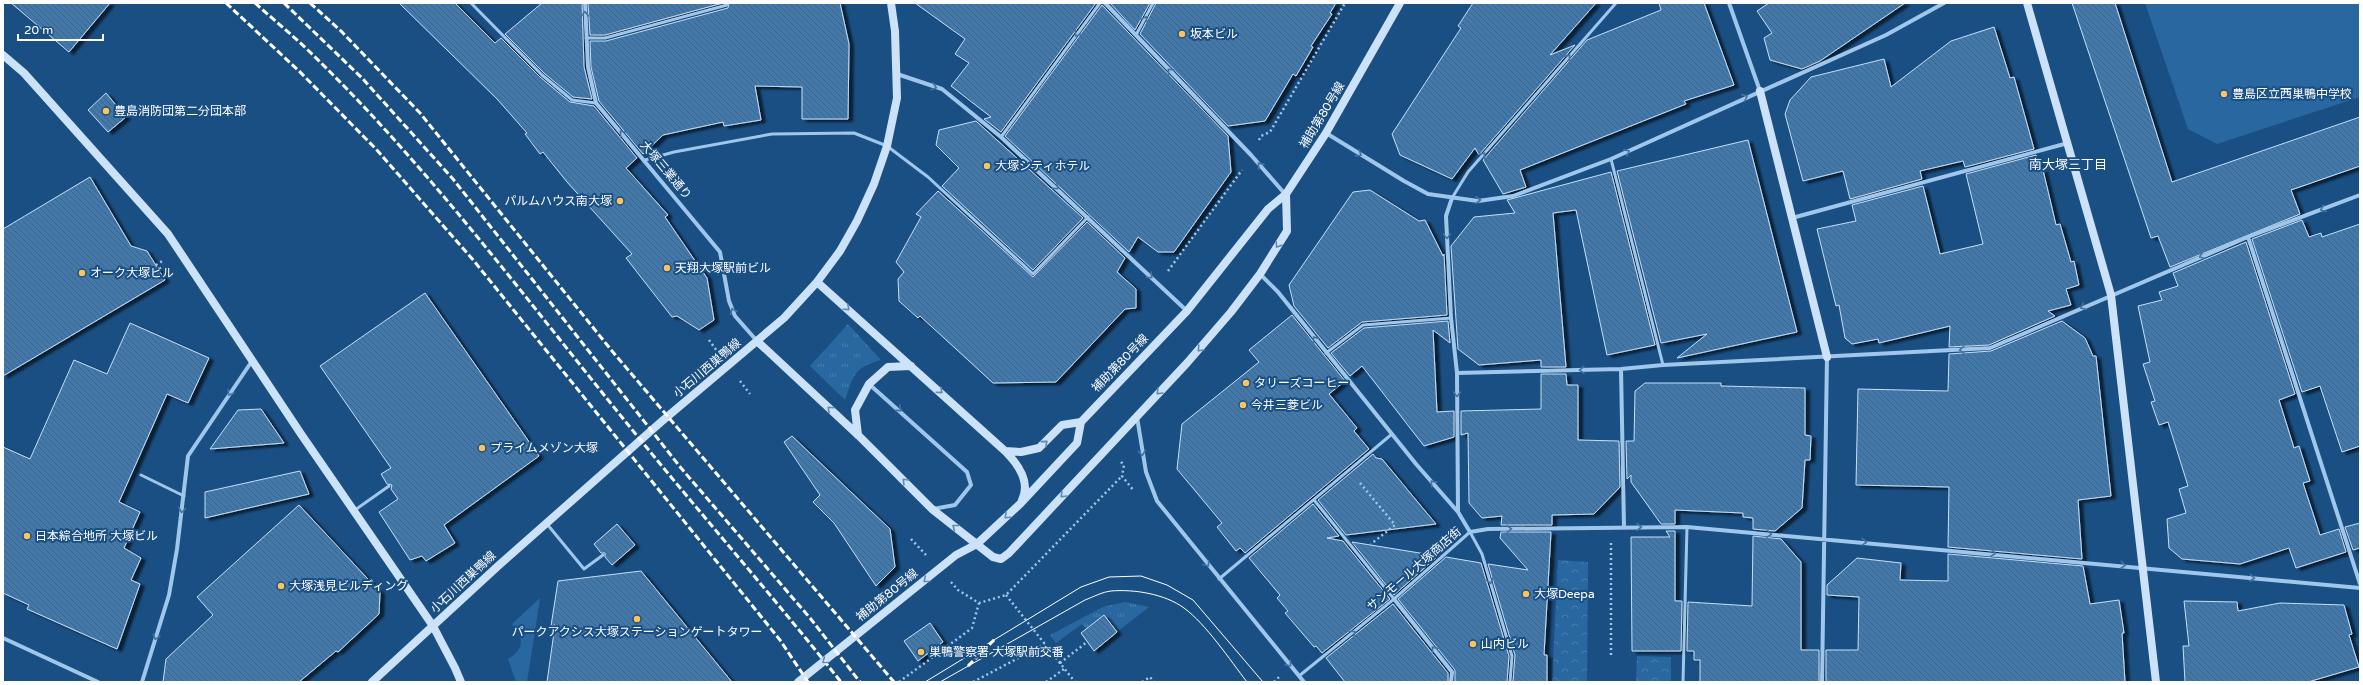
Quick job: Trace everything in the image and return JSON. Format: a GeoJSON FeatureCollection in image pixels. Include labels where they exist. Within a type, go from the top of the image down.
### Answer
{"type":"FeatureCollection","features":[{"type":"Feature","properties":{"kind":"street","name":"大塚三業通り"},"geometry":{"type":"LineString","coordinates":[[585,3],[588,67],[596,103],[645,160],[720,252],[729,301],[735,316],[757,341]]}},
{"type":"Feature","properties":{"kind":"street","name":"小石川西巣鴨線"},"geometry":{"type":"LineString","coordinates":[[461,682],[456,668],[433,626],[546,523],[784,318],[817,282],[840,250],[857,220],[874,184],[887,146],[897,98],[898,74],[891,3]]}},
{"type":"Feature","properties":{"kind":"street"},"geometry":{"type":"LineString","coordinates":[[757,341],[858,435],[932,509],[993,557],[1001,559],[1009,552],[1209,339],[1260,274],[1287,231],[1286,194],[1251,155],[1106,3]]}},
{"type":"Feature","properties":{"kind":"street","name":"補助第80号線"},"geometry":{"type":"LineString","coordinates":[[798,682],[956,555],[977,544],[1020,504],[1077,443],[1081,422],[1186,311],[1268,209],[1286,194],[1326,133],[1400,3]]}},
{"type":"Feature","properties":{"kind":"street"},"geometry":{"type":"LineString","coordinates":[[1729,3],[1760,91],[1828,357],[1822,682]]}},
{"type":"Feature","properties":{"kind":"street"},"geometry":{"type":"LineString","coordinates":[[1326,133],[1428,194],[1478,201],[1513,196],[1611,159],[1886,35],[1944,3]]}},
{"type":"Feature","properties":{"kind":"street"},"geometry":{"type":"LineString","coordinates":[[2027,3],[2069,143],[2111,295],[2145,567],[2156,682]]}},
{"type":"Feature","properties":{"kind":"street"},"geometry":{"type":"LineString","coordinates":[[3,54],[24,73],[168,234],[252,361],[433,626],[372,682]]}},
{"type":"Feature","properties":{"kind":"street"},"geometry":{"type":"LineString","coordinates":[[898,74],[942,89],[1001,136],[1186,311]]}},
{"type":"Feature","properties":{"kind":"street"},"geometry":{"type":"LineString","coordinates":[[1792,218],[2069,143]]}},
{"type":"Feature","properties":{"kind":"street"},"geometry":{"type":"LineString","coordinates":[[1457,373],[1621,369],[1663,365],[1990,348],[2248,237],[2360,195]]}},
{"type":"Feature","properties":{"kind":"street"},"geometry":{"type":"LineString","coordinates":[[1452,198],[1446,216],[1451,318],[1457,373],[1458,512]]}},
{"type":"Feature","properties":{"kind":"street"},"geometry":{"type":"LineString","coordinates":[[2248,237],[2360,584]]}},
{"type":"Feature","properties":{"kind":"street"},"geometry":{"type":"LineString","coordinates":[[1260,274],[1458,512],[1470,532],[1488,529],[1624,526],[1687,527],[2145,567],[2360,588]]}},
{"type":"Feature","properties":{"kind":"street"},"geometry":{"type":"LineString","coordinates":[[817,282],[1005,451],[1019,468],[1024,484],[1024,496],[1020,504]]}},
{"type":"Feature","properties":{"kind":"street"},"geometry":{"type":"LineString","coordinates":[[142,682],[169,595],[184,496],[188,456],[252,361]]}},
{"type":"Feature","properties":{"kind":"street"},"geometry":{"type":"LineString","coordinates":[[858,435],[855,410],[869,384],[888,367],[911,366]]}},
{"type":"Feature","properties":{"kind":"street"},"geometry":{"type":"LineString","coordinates":[[1621,369],[1624,526]]}},
{"type":"Feature","properties":{"kind":"street"},"geometry":{"type":"LineString","coordinates":[[869,384],[967,472],[971,484],[955,505],[932,509]]}},
{"type":"Feature","properties":{"kind":"street"},"geometry":{"type":"LineString","coordinates":[[1137,415],[1143,459],[1152,490],[1163,509],[1304,682]]}},
{"type":"Feature","properties":{"kind":"street"},"geometry":{"type":"LineString","coordinates":[[1005,451],[1021,452],[1038,448],[1062,425],[1081,422]]}},
{"type":"Feature","properties":{"kind":"street"},"geometry":{"type":"LineString","coordinates":[[1394,599],[1452,672],[1451,682]]}},
{"type":"Feature","properties":{"kind":"street"},"geometry":{"type":"LineString","coordinates":[[3,638],[98,682]]}},
{"type":"Feature","properties":{"kind":"lane"},"geometry":{"type":"LineString","coordinates":[[471,3],[542,75],[572,100],[596,103]]}},
{"type":"Feature","properties":{"kind":"lane"},"geometry":{"type":"LineString","coordinates":[[1001,136],[1100,3]]}},
{"type":"Feature","properties":{"kind":"lane"},"geometry":{"type":"LineString","coordinates":[[1136,35],[1153,3]]}},
{"type":"Feature","properties":{"kind":"lane"},"geometry":{"type":"LineString","coordinates":[[1452,198],[1468,172],[1616,3]]}},
{"type":"Feature","properties":{"kind":"lane"},"geometry":{"type":"LineString","coordinates":[[586,38],[605,38],[727,5]]}},
{"type":"Feature","properties":{"kind":"lane"},"geometry":{"type":"LineString","coordinates":[[645,160],[674,152],[772,134],[848,132],[887,146],[928,177],[1033,274],[1088,217]]}},
{"type":"Feature","properties":{"kind":"lane"},"geometry":{"type":"LineString","coordinates":[[1611,159],[1663,365]]}},
{"type":"Feature","properties":{"kind":"lane"},"geometry":{"type":"LineString","coordinates":[[1326,353],[1363,325],[1451,318]]}},
{"type":"Feature","properties":{"kind":"lane"},"geometry":{"type":"LineString","coordinates":[[1219,579],[1392,434]]}},
{"type":"Feature","properties":{"kind":"lane"},"geometry":{"type":"LineString","coordinates":[[141,475],[184,496]]}},
{"type":"Feature","properties":{"kind":"lane"},"geometry":{"type":"LineString","coordinates":[[354,510],[389,486]]}},
{"type":"Feature","properties":{"kind":"lane"},"geometry":{"type":"LineString","coordinates":[[1314,500],[1394,599]]}},
{"type":"Feature","properties":{"kind":"lane"},"geometry":{"type":"LineString","coordinates":[[546,523],[584,569],[603,555]]}},
{"type":"Feature","properties":{"kind":"lane"},"geometry":{"type":"LineString","coordinates":[[1683,682],[1687,527]]}},
{"type":"Feature","properties":{"kind":"lane","name":"サンモール大塚商店街"},"geometry":{"type":"LineString","coordinates":[[1299,676],[1394,599],[1470,532],[1482,554],[1512,656],[1510,682]]}},
{"type":"Feature","properties":{"kind":"path"},"geometry":{"type":"LineString","coordinates":[[1349,470],[1395,525],[1358,555]]}},
{"type":"Feature","properties":{"kind":"path"},"geometry":{"type":"LineString","coordinates":[[979,604],[1006,595],[1122,476]]}},
{"type":"Feature","properties":{"kind":"path"},"geometry":{"type":"LineString","coordinates":[[1611,655],[1612,543]]}},
{"type":"Feature","properties":{"kind":"path"},"geometry":{"type":"LineString","coordinates":[[958,590],[979,604]]}},
{"type":"Feature","properties":{"kind":"path"},"geometry":{"type":"LineString","coordinates":[[1006,595],[1074,682]]}},
{"type":"Feature","properties":{"kind":"path"},"geometry":{"type":"LineString","coordinates":[[899,682],[972,628],[979,604]]}},
{"type":"Feature","properties":{"kind":"path"},"geometry":{"type":"LineString","coordinates":[[1060,663],[1088,642]]}},
{"type":"Feature","properties":{"kind":"path"},"geometry":{"type":"LineString","coordinates":[[973,682],[1045,644]]}},
{"type":"Feature","properties":{"kind":"path"},"geometry":{"type":"LineString","coordinates":[[1046,682],[1064,669]]}},
{"type":"Feature","properties":{"kind":"path"},"geometry":{"type":"LineString","coordinates":[[1142,682],[1150,677],[1154,682]]}},
{"type":"Feature","properties":{"kind":"green space"},"geometry":{"type":"Polygon","coordinates":[[[2145,3],[2360,3],[2360,97],[2217,144],[2188,129],[2145,3]]]}},
{"type":"Feature","properties":{"kind":"green space"},"geometry":{"type":"Polygon","coordinates":[[[848,324],[881,360],[865,366],[856,374],[850,384],[845,400],[810,366],[848,324]]]}},
{"type":"Feature","properties":{"kind":"green space"},"geometry":{"type":"Polygon","coordinates":[[[1558,560],[1588,562],[1587,682],[1552,682],[1558,560]]]}},
{"type":"Feature","properties":{"kind":"green space"},"geometry":{"type":"Polygon","coordinates":[[[540,598],[527,682],[516,682],[508,659],[514,655],[521,643],[519,634],[512,624],[540,598]]]}},
{"type":"Feature","properties":{"kind":"green space"},"geometry":{"type":"Polygon","coordinates":[[[1125,602],[1149,607],[1117,632],[1104,615],[1086,629],[1082,624],[1056,643],[1050,635],[1103,607],[1125,602]]]}},
{"type":"Feature","properties":{"kind":"green space"},"geometry":{"type":"Polygon","coordinates":[[[1637,656],[1671,657],[1671,682],[1636,682],[1637,656]]]}},
{"type":"Feature","properties":{"kind":"building"},"geometry":{"type":"Polygon","coordinates":[[[11,3],[110,3],[69,52],[11,3]]]}},
{"type":"Feature","properties":{"kind":"building"},"geometry":{"type":"Polygon","coordinates":[[[399,3],[455,3],[495,43],[501,38],[540,77],[570,102],[594,106],[637,158],[626,168],[668,215],[665,217],[707,278],[714,320],[699,330],[677,316],[672,317],[626,258],[632,254],[567,182],[543,152],[540,154],[525,134],[527,133],[497,99],[399,3]]]}},
{"type":"Feature","properties":{"kind":"building"},"geometry":{"type":"Polygon","coordinates":[[[542,3],[582,3],[584,67],[592,99],[573,97],[544,73],[505,34],[542,3]]]}},
{"type":"Feature","properties":{"kind":"building"},"geometry":{"type":"Polygon","coordinates":[[[588,3],[723,3],[605,35],[590,35],[588,3]]]}},
{"type":"Feature","properties":{"kind":"building"},"geometry":{"type":"Polygon","coordinates":[[[729,3],[840,3],[849,44],[848,119],[802,119],[802,87],[755,86],[761,120],[724,126],[723,122],[663,135],[643,154],[599,101],[591,67],[590,41],[606,41],[728,8],[729,3]]]}},
{"type":"Feature","properties":{"kind":"building"},"geometry":{"type":"Polygon","coordinates":[[[915,3],[1096,3],[1001,132],[984,119],[991,117],[951,86],[969,63],[955,54],[965,39],[915,3]]]}},
{"type":"Feature","properties":{"kind":"building"},"geometry":{"type":"Polygon","coordinates":[[[1110,3],[1150,3],[1135,30],[1110,3]]]}},
{"type":"Feature","properties":{"kind":"building"},"geometry":{"type":"Polygon","coordinates":[[[1156,3],[1336,3],[1330,13],[1332,14],[1311,46],[1313,47],[1296,76],[1293,74],[1265,121],[1228,126],[1140,34],[1156,3]]]}},
{"type":"Feature","properties":{"kind":"building"},"geometry":{"type":"Polygon","coordinates":[[[1473,3],[1596,3],[1550,55],[1575,45],[1479,155],[1475,148],[1452,179],[1400,155],[1392,134],[1461,28],[1458,26],[1473,3]]]}},
{"type":"Feature","properties":{"kind":"building"},"geometry":{"type":"Polygon","coordinates":[[[1659,3],[1704,3],[1734,85],[1684,101],[1686,104],[1520,170],[1526,187],[1503,194],[1483,160],[1587,40],[1661,10],[1659,3]]]}},
{"type":"Feature","properties":{"kind":"building"},"geometry":{"type":"Polygon","coordinates":[[[1769,3],[1905,3],[1820,61],[1802,69],[1770,60],[1764,38],[1772,33],[1757,11],[1769,3]]]}},
{"type":"Feature","properties":{"kind":"building"},"geometry":{"type":"Polygon","coordinates":[[[2072,3],[2115,3],[2172,182],[2360,117],[2360,166],[2291,190],[2300,214],[2170,267],[2158,236],[2151,238],[2072,3]]]}},
{"type":"Feature","properties":{"kind":"building"},"geometry":{"type":"Polygon","coordinates":[[[1102,5],[1228,136],[1231,172],[1174,252],[1158,252],[1138,237],[1129,252],[1005,136],[1102,5]]]}},
{"type":"Feature","properties":{"kind":"building"},"geometry":{"type":"Polygon","coordinates":[[[1994,27],[2010,78],[2014,77],[2034,149],[1965,167],[1963,161],[1920,171],[1922,179],[1850,199],[1843,171],[1803,181],[1785,114],[1790,100],[1811,77],[1884,59],[1891,87],[1951,41],[1994,27]]]}},
{"type":"Feature","properties":{"kind":"building"},"geometry":{"type":"Polygon","coordinates":[[[106,93],[126,117],[108,132],[88,110],[106,93]]]}},
{"type":"Feature","properties":{"kind":"building"},"geometry":{"type":"Polygon","coordinates":[[[976,121],[1083,218],[1033,270],[942,186],[959,168],[936,145],[939,130],[976,121]]]}},
{"type":"Feature","properties":{"kind":"building"},"geometry":{"type":"Polygon","coordinates":[[[1748,140],[1797,332],[1677,358],[1707,334],[1661,343],[1617,171],[1748,140]]]}},
{"type":"Feature","properties":{"kind":"building"},"geometry":{"type":"Polygon","coordinates":[[[2036,155],[2040,171],[2043,170],[2056,225],[2060,224],[2071,262],[2074,261],[2079,285],[2066,289],[2071,305],[2048,311],[2055,316],[1989,345],[1949,347],[1950,326],[1879,343],[1878,339],[1852,344],[1845,338],[1839,305],[1836,306],[1817,229],[1856,221],[1852,205],[1923,186],[1940,254],[1983,244],[1966,174],[2036,155]]]}},
{"type":"Feature","properties":{"kind":"building"},"geometry":{"type":"Polygon","coordinates":[[[1611,172],[1655,345],[1607,355],[1576,210],[1553,213],[1566,367],[1541,367],[1541,360],[1479,365],[1458,349],[1451,246],[1474,217],[1515,213],[1507,200],[1611,172]]]}},
{"type":"Feature","properties":{"kind":"building","name":"オーク大塚ビル"},"geometry":{"type":"Polygon","coordinates":[[[90,177],[131,246],[147,251],[165,280],[3,376],[3,229],[90,177]]]}},
{"type":"Feature","properties":{"kind":"building"},"geometry":{"type":"Polygon","coordinates":[[[1370,190],[1419,221],[1425,220],[1443,256],[1444,254],[1447,315],[1362,322],[1328,348],[1294,306],[1289,285],[1353,192],[1370,190]]]}},
{"type":"Feature","properties":{"kind":"building"},"geometry":{"type":"Polygon","coordinates":[[[938,191],[1033,277],[1087,222],[1125,258],[1117,272],[1136,289],[1136,308],[1125,309],[1056,382],[993,383],[920,316],[918,318],[899,301],[898,279],[904,272],[896,262],[921,217],[916,214],[938,191]]]}},
{"type":"Feature","properties":{"kind":"building"},"geometry":{"type":"Polygon","coordinates":[[[2302,220],[2309,237],[2321,233],[2322,237],[2360,224],[2360,446],[2342,452],[2320,386],[2302,392],[2252,239],[2302,220]]]}},
{"type":"Feature","properties":{"kind":"building"},"geometry":{"type":"Polygon","coordinates":[[[2246,242],[2295,394],[2279,400],[2294,448],[2299,446],[2310,481],[2303,483],[2320,535],[2339,529],[2346,552],[2296,568],[2289,548],[2240,564],[2182,559],[2169,548],[2167,519],[2186,513],[2179,489],[2188,486],[2168,422],[2159,425],[2151,402],[2155,401],[2143,364],[2150,362],[2138,306],[2162,300],[2159,292],[2178,286],[2173,273],[2246,242]]]}},
{"type":"Feature","properties":{"kind":"building"},"geometry":{"type":"Polygon","coordinates":[[[425,293],[539,456],[444,525],[455,543],[426,561],[422,556],[410,560],[379,512],[398,499],[391,489],[392,485],[387,484],[381,474],[391,468],[320,366],[425,293]]]}},
{"type":"Feature","properties":{"kind":"building"},"geometry":{"type":"Polygon","coordinates":[[[1292,315],[1345,381],[1329,394],[1357,428],[1354,431],[1369,449],[1245,553],[1240,548],[1236,551],[1217,527],[1222,523],[1177,469],[1182,424],[1259,362],[1249,350],[1292,315]]]}},
{"type":"Feature","properties":{"kind":"building"},"geometry":{"type":"Polygon","coordinates":[[[1448,321],[1450,343],[1433,330],[1437,412],[1454,411],[1454,437],[1424,446],[1362,366],[1350,376],[1331,353],[1364,328],[1448,321]]]}},
{"type":"Feature","properties":{"kind":"building"},"geometry":{"type":"Polygon","coordinates":[[[2062,321],[2085,338],[2093,356],[2096,356],[2111,496],[2078,500],[2082,559],[1948,547],[1949,487],[1856,485],[1858,389],[1948,391],[1949,354],[1991,351],[2062,321]]]}},
{"type":"Feature","properties":{"kind":"building"},"geometry":{"type":"Polygon","coordinates":[[[130,323],[209,358],[188,403],[167,394],[119,502],[140,512],[124,548],[141,558],[131,580],[140,584],[117,649],[27,609],[29,605],[3,593],[3,447],[30,459],[74,360],[107,374],[130,323]]]}},
{"type":"Feature","properties":{"kind":"building"},"geometry":{"type":"Polygon","coordinates":[[[1541,374],[1566,374],[1567,385],[1578,385],[1578,440],[1619,441],[1620,487],[1594,514],[1552,515],[1552,525],[1501,525],[1502,516],[1482,518],[1469,503],[1468,433],[1461,435],[1461,411],[1541,409],[1541,374]]]}},
{"type":"Feature","properties":{"kind":"building"},"geometry":{"type":"Polygon","coordinates":[[[1645,383],[1721,383],[1721,386],[1805,388],[1805,435],[1811,436],[1810,460],[1805,460],[1802,508],[1775,531],[1753,529],[1753,518],[1743,517],[1743,513],[1675,510],[1675,524],[1661,524],[1631,482],[1631,475],[1627,479],[1626,441],[1634,441],[1635,391],[1645,383]]]}},
{"type":"Feature","properties":{"kind":"building"},"geometry":{"type":"Polygon","coordinates":[[[261,409],[284,443],[210,449],[238,410],[261,409]]]}},
{"type":"Feature","properties":{"kind":"building"},"geometry":{"type":"Polygon","coordinates":[[[792,436],[890,529],[895,567],[876,586],[834,523],[813,502],[820,495],[784,442],[792,436]]]}},
{"type":"Feature","properties":{"kind":"building"},"geometry":{"type":"Polygon","coordinates":[[[1373,454],[1376,458],[1382,459],[1436,524],[1346,535],[1318,500],[1373,454]]]}},
{"type":"Feature","properties":{"kind":"building"},"geometry":{"type":"Polygon","coordinates":[[[300,471],[309,494],[205,518],[205,492],[300,471]]]}},
{"type":"Feature","properties":{"kind":"building"},"geometry":{"type":"Polygon","coordinates":[[[1313,504],[1339,536],[1327,538],[1343,541],[1390,599],[1322,653],[1316,646],[1314,647],[1285,613],[1288,611],[1277,598],[1280,595],[1249,558],[1313,504]]]}},
{"type":"Feature","properties":{"kind":"building"},"geometry":{"type":"Polygon","coordinates":[[[299,505],[380,592],[379,614],[338,652],[336,651],[299,682],[163,682],[166,659],[213,615],[197,597],[299,505]]]}},
{"type":"Feature","properties":{"kind":"building"},"geometry":{"type":"Polygon","coordinates":[[[2360,523],[2360,548],[2353,550],[2345,527],[2360,523]]]}},
{"type":"Feature","properties":{"kind":"building"},"geometry":{"type":"Polygon","coordinates":[[[617,524],[635,545],[612,565],[605,557],[605,553],[601,553],[594,544],[617,524]]]}},
{"type":"Feature","properties":{"kind":"building"},"geometry":{"type":"Polygon","coordinates":[[[1666,531],[1675,531],[1675,601],[1682,601],[1681,651],[1632,651],[1631,537],[1670,537],[1666,531]]]}},
{"type":"Feature","properties":{"kind":"building"},"geometry":{"type":"Polygon","coordinates":[[[1501,532],[1551,532],[1544,655],[1547,655],[1547,682],[1513,682],[1515,655],[1488,564],[1528,570],[1500,538],[1501,532]]]}},
{"type":"Feature","properties":{"kind":"building"},"geometry":{"type":"Polygon","coordinates":[[[1753,536],[1781,539],[1801,562],[1801,650],[1819,650],[1819,682],[1700,682],[1700,660],[1694,660],[1694,651],[1687,651],[1688,602],[1752,606],[1753,536]]]}},
{"type":"Feature","properties":{"kind":"building"},"geometry":{"type":"Polygon","coordinates":[[[1352,542],[1432,555],[1438,556],[1394,595],[1352,542]]]}},
{"type":"Feature","properties":{"kind":"building"},"geometry":{"type":"Polygon","coordinates":[[[1948,554],[2083,566],[2090,604],[2119,600],[2124,633],[2122,633],[2125,682],[1826,682],[1826,650],[1858,650],[1859,597],[1827,595],[1827,585],[1857,558],[1901,563],[1900,580],[1948,581],[1948,554]]]}},
{"type":"Feature","properties":{"kind":"building"},"geometry":{"type":"Polygon","coordinates":[[[1446,557],[1481,563],[1509,656],[1507,682],[1455,682],[1455,670],[1398,599],[1446,557]]]}},
{"type":"Feature","properties":{"kind":"building","name":"パークアクシス大塚ステーションゲートタワー"},"geometry":{"type":"Polygon","coordinates":[[[641,571],[732,682],[547,682],[555,625],[551,626],[558,581],[641,571]]]}},
{"type":"Feature","properties":{"kind":"building"},"geometry":{"type":"Polygon","coordinates":[[[2184,601],[2237,602],[2238,611],[2280,603],[2344,605],[2352,634],[2349,635],[2359,667],[2308,682],[2185,682],[2183,646],[2189,646],[2184,601]]]}},
{"type":"Feature","properties":{"kind":"building"},"geometry":{"type":"Polygon","coordinates":[[[1393,604],[1448,673],[1448,682],[1345,682],[1326,658],[1393,604]]]}},
{"type":"Feature","properties":{"kind":"building"},"geometry":{"type":"Polygon","coordinates":[[[1104,615],[1117,632],[1094,651],[1081,633],[1104,615]]]}},
{"type":"Feature","properties":{"kind":"building","name":"巣鴨警察署 大塚駅前交番"},"geometry":{"type":"Polygon","coordinates":[[[930,623],[943,642],[918,661],[904,641],[930,623]]]}},
{"type":"Feature","properties":{"kind":"tram line"},"geometry":{"type":"LineString","coordinates":[[925,682],[1081,587],[1109,577],[1141,576],[1167,585],[1193,600],[1263,682]]}},
{"type":"Feature","properties":{"kind":"tram line"},"geometry":{"type":"LineString","coordinates":[[940,682],[1085,600],[1104,592],[1111,591],[1139,592],[1159,596],[1184,608],[1201,623],[1247,682]]}},
{"type":"Feature","properties":{"kind":"railway"},"geometry":{"type":"LineString","coordinates":[[226,3],[299,71],[376,149],[474,261],[780,640],[808,682]]}},
{"type":"Feature","properties":{"kind":"railway"},"geometry":{"type":"LineString","coordinates":[[255,3],[308,50],[356,98],[434,185],[645,445],[841,682]]}},
{"type":"Feature","properties":{"kind":"railway"},"geometry":{"type":"LineString","coordinates":[[284,3],[362,78],[453,179],[681,468],[810,618],[860,682]]}},
{"type":"Feature","properties":{"kind":"railway"},"geometry":{"type":"LineString","coordinates":[[310,3],[341,31],[420,113],[612,351],[894,682]]}},
{"type":"Feature","properties":{"kind":"railway"},"geometry":{"type":"LineString","coordinates":[[968,666],[995,639]]}},
{"type":"Feature","properties":{"kind":"place","name":"坂本ビル"},"geometry":{"type":"Point","coordinates":[1182,34]}},
{"type":"Feature","properties":{"kind":"place","name":"豊島区立西巣鴨中学校"},"geometry":{"type":"Point","coordinates":[2224,94]}},
{"type":"Feature","properties":{"kind":"place","name":"豊島消防団第二分団本部"},"geometry":{"type":"Point","coordinates":[106,111]}},
{"type":"Feature","properties":{"kind":"place","name":"大塚シティホテル"},"geometry":{"type":"Point","coordinates":[987,166]}},
{"type":"Feature","properties":{"kind":"place","name":"パルムハウス南大塚"},"geometry":{"type":"Point","coordinates":[620,201]}},
{"type":"Feature","properties":{"kind":"place","name":"天翔大塚駅前ビル"},"geometry":{"type":"Point","coordinates":[667,268]}},
{"type":"Feature","properties":{"kind":"place","name":"オーク大塚ビル"},"geometry":{"type":"Point","coordinates":[82,273]}},
{"type":"Feature","properties":{"kind":"place","name":"タリーズコーヒー"},"geometry":{"type":"Point","coordinates":[1246,383]}},
{"type":"Feature","properties":{"kind":"place","name":"今井三菱ビル"},"geometry":{"type":"Point","coordinates":[1243,405]}},
{"type":"Feature","properties":{"kind":"place","name":"プライムメゾン大塚"},"geometry":{"type":"Point","coordinates":[482,448]}},
{"type":"Feature","properties":{"kind":"place","name":"日本綜合地所 大塚ビル"},"geometry":{"type":"Point","coordinates":[27,536]}},
{"type":"Feature","properties":{"kind":"place","name":"大塚浅見ビルディング"},"geometry":{"type":"Point","coordinates":[281,586]}},
{"type":"Feature","properties":{"kind":"place","name":"大塚Deepa"},"geometry":{"type":"Point","coordinates":[1526,594]}},
{"type":"Feature","properties":{"kind":"place","name":"パークアクシス大塚ステーションゲートタワー"},"geometry":{"type":"Point","coordinates":[637,619]}},
{"type":"Feature","properties":{"kind":"place","name":"山内ビル"},"geometry":{"type":"Point","coordinates":[1473,644]}},
{"type":"Feature","properties":{"kind":"place","name":"巣鴨警察署 大塚駅前交番"},"geometry":{"type":"Point","coordinates":[921,652]}},
{"type":"Feature","properties":{"kind":"district","name":"南大塚三丁目"},"geometry":{"type":"Point","coordinates":[2068,165]}}]}
